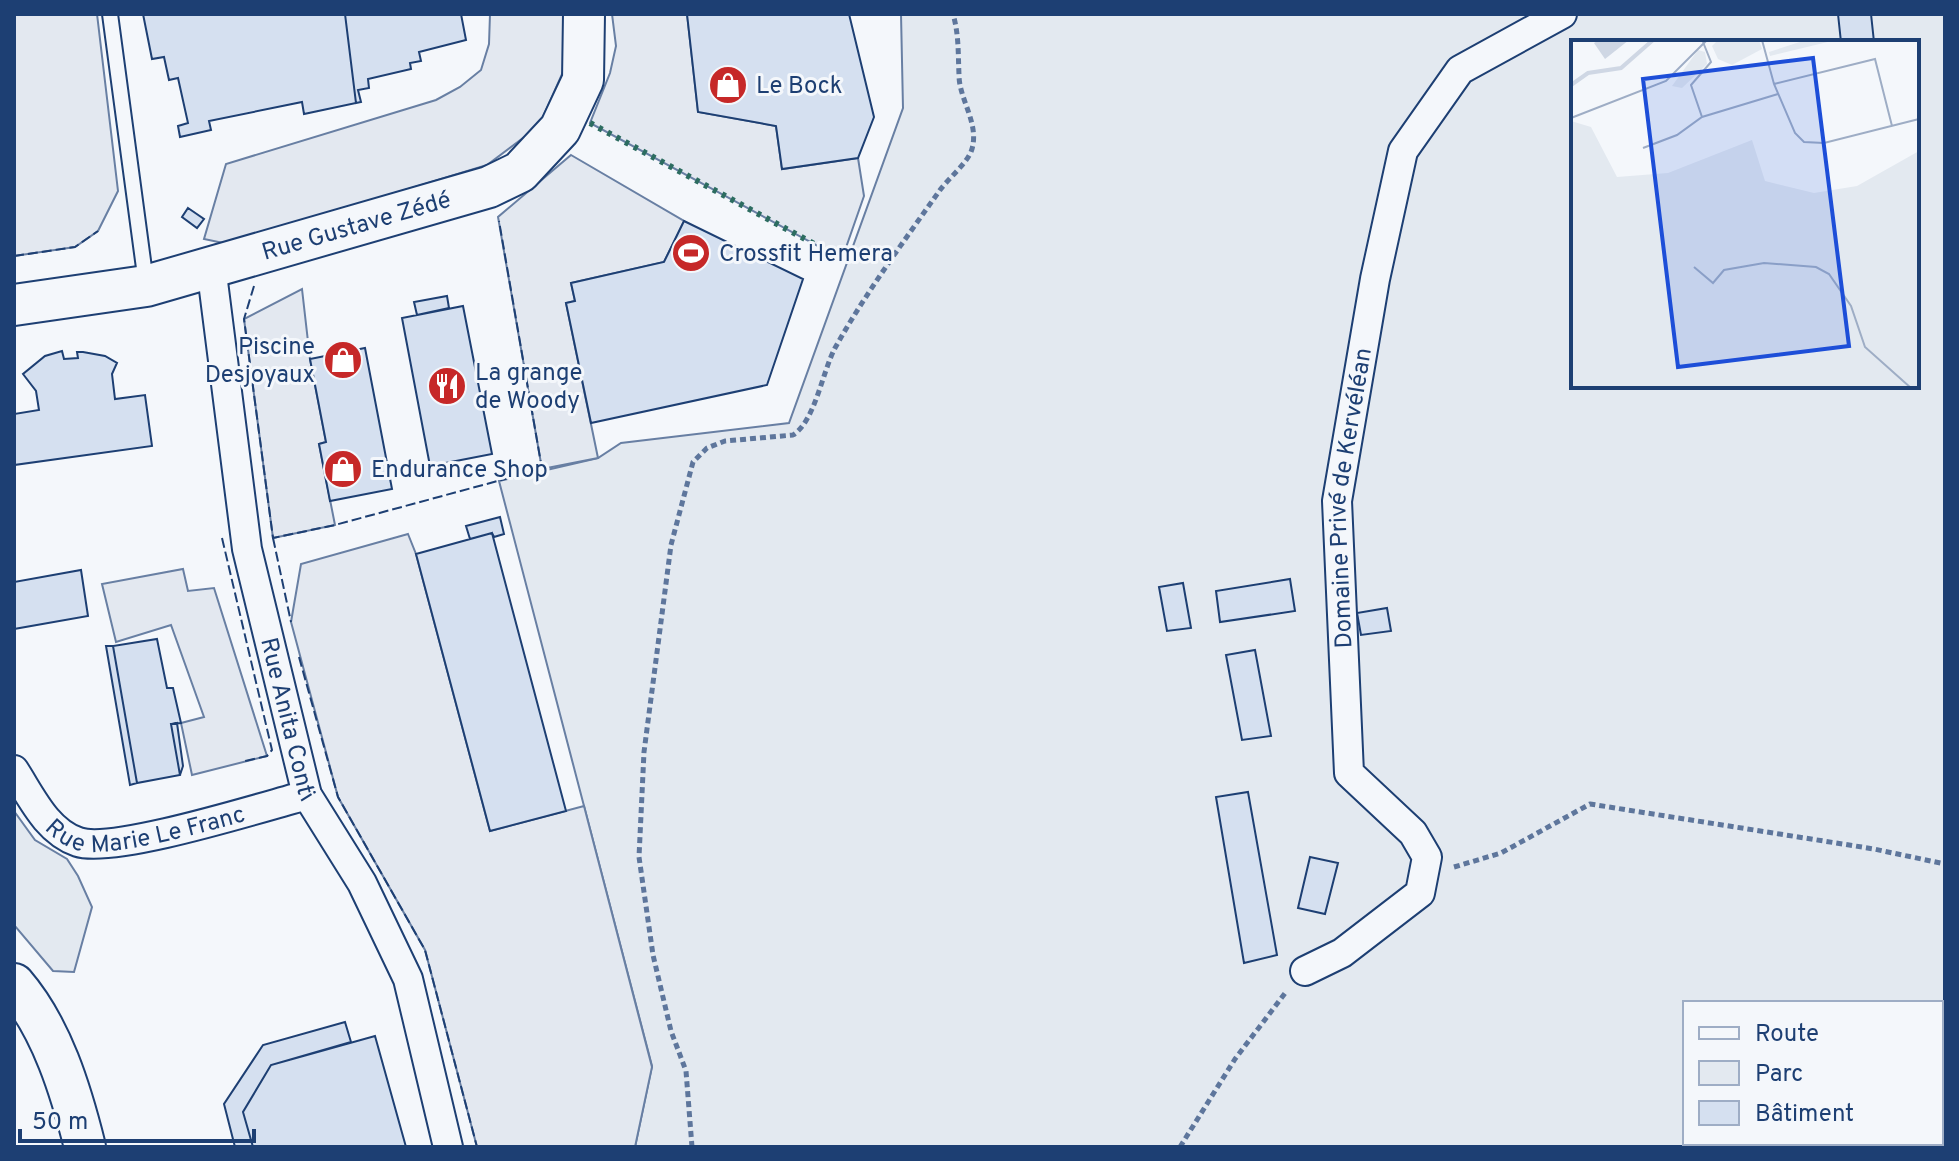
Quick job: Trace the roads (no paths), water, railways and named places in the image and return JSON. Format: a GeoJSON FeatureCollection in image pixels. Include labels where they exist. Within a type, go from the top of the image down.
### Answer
{"type":"FeatureCollection","features":[{"type":"Feature","properties":{"kind":"street","name":"Rue Gustave Zédé"},"geometry":{"type":"LineString","coordinates":[[14,305],[146,286],[489,187],[520,172],[560,129],[583,80],[584,14]]}},
{"type":"Feature","properties":{"kind":"street","name":"Domaine Privé de Kervéléan"},"geometry":{"type":"LineString","coordinates":[[1305,971],[1342,953],[1420,893],[1427,857],[1413,833],[1349,773],[1337,501],[1375,279],[1403,151],[1460,70],[1562,14]]}},
{"type":"Feature","properties":{"kind":"street","name":"Rue Anita Conti"},"geometry":{"type":"LineString","coordinates":[[211,266],[247,549],[307,795],[362,883],[408,979],[448,1147]]}},
{"type":"Feature","properties":{"kind":"street","name":"Rue Marie Le Franc"},"geometry":{"type":"LineString","coordinates":[[14,770],[48,824],[79,842],[117,844],[307,795]]}},
{"type":"Feature","properties":{"kind":"street"},"geometry":{"type":"LineString","coordinates":[[14,984],[34,1007],[74,1103],[85,1147]]}},
{"type":"Feature","properties":{"kind":"lane"},"geometry":{"type":"LineString","coordinates":[[110,14],[146,286]]}},
{"type":"Feature","properties":{"kind":"place","name":"Le Bock"},"geometry":{"type":"Point","coordinates":[728,85]}},
{"type":"Feature","properties":{"kind":"place","name":"Crossfit Hemera"},"geometry":{"type":"Point","coordinates":[691,253]}},
{"type":"Feature","properties":{"kind":"place","name":"Piscine Desjoyaux"},"geometry":{"type":"Point","coordinates":[343,360]}},
{"type":"Feature","properties":{"kind":"place","name":"La grange de Woody"},"geometry":{"type":"Point","coordinates":[447,386]}},
{"type":"Feature","properties":{"kind":"place","name":"Endurance Shop"},"geometry":{"type":"Point","coordinates":[343,469]}}]}
